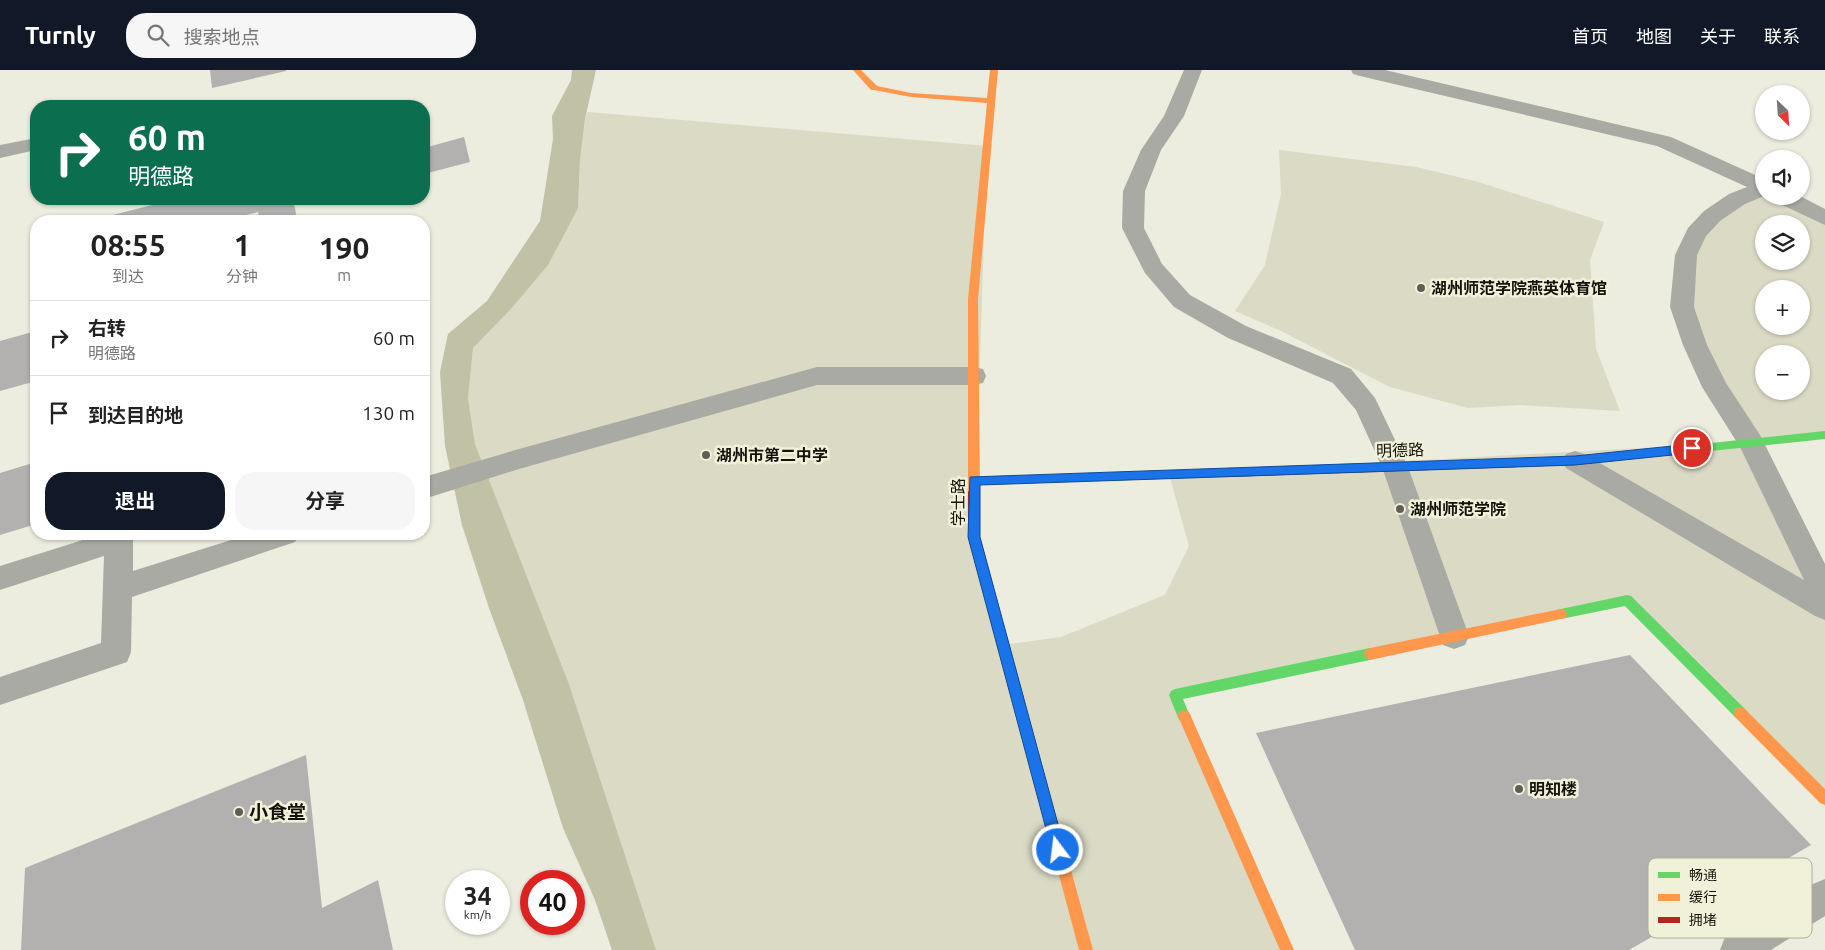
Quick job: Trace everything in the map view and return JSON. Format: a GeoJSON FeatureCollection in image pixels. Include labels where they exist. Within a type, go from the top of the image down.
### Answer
{"type":"FeatureCollection","features":[{"type":"Feature","properties":{"kind":"street"},"geometry":{"type":"LineString","coordinates":[[857,70],[874,88],[911,95],[991,101]]}},
{"type":"Feature","properties":{"kind":"street","name":"学士路"},"geometry":{"type":"LineString","coordinates":[[994,70],[973,299],[974,537],[1080,948]]}},
{"type":"Feature","properties":{"kind":"street"},"geometry":{"type":"LineString","coordinates":[[1193,70],[1174,116],[1151,150],[1134,191],[1133,228],[1153,268],[1182,301],[1237,332],[1342,376],[1366,405],[1395,467],[1454,636]]}},
{"type":"Feature","properties":{"kind":"street"},"geometry":{"type":"LineString","coordinates":[[1360,70],[1664,141],[1755,183]]}},
{"type":"Feature","properties":{"kind":"street"},"geometry":{"type":"LineString","coordinates":[[0,152],[13,147],[30,145]]}},
{"type":"Feature","properties":{"kind":"street"},"geometry":{"type":"LineString","coordinates":[[1755,191],[1731,203],[1712,216],[1696,233],[1686,255],[1682,307],[1695,345],[1715,387],[1751,442],[1825,593]]}},
{"type":"Feature","properties":{"kind":"street"},"geometry":{"type":"LineString","coordinates":[[1800,205],[1825,218]]}},
{"type":"Feature","properties":{"kind":"street"},"geometry":{"type":"LineString","coordinates":[[430,486],[519,459],[817,376],[974,376]]}},
{"type":"Feature","properties":{"kind":"street","name":"明德路"},"geometry":{"type":"LineString","coordinates":[[974,480],[1575,461],[1825,435]]}},
{"type":"Feature","properties":{"kind":"street"},"geometry":{"type":"LineString","coordinates":[[1575,461],[1825,607]]}},
{"type":"Feature","properties":{"kind":"street"},"geometry":{"type":"LineString","coordinates":[[0,578],[119,540],[116,652],[0,691]]}},
{"type":"Feature","properties":{"kind":"street"},"geometry":{"type":"LineString","coordinates":[[117,589],[267,540]]}},
{"type":"Feature","properties":{"kind":"street"},"geometry":{"type":"LineString","coordinates":[[1287,950],[1175,695],[1627,600],[1825,798]]}},
{"type":"Feature","properties":{"kind":"street"},"geometry":{"type":"LineString","coordinates":[[1812,904],[1825,896]]}},
{"type":"Feature","properties":{"kind":"street"},"geometry":{"type":"LineString","coordinates":[[1738,950],[1757,938]]}},
{"type":"Feature","properties":{"kind":"shaded area"},"geometry":{"type":"Polygon","coordinates":[[[572,70],[596,70],[585,119],[580,160],[578,208],[548,265],[510,310],[473,348],[468,398],[475,444],[569,684],[656,950],[612,950],[595,900],[585,878],[585,870],[582,870],[563,828],[523,700],[489,608],[462,525],[445,446],[440,372],[448,334],[487,301],[540,221],[553,139],[552,116],[571,80],[572,70]]]}},
{"type":"Feature","properties":{"kind":"shaded area"},"geometry":{"type":"Polygon","coordinates":[[[588,112],[987,146],[974,537],[1004,645],[1061,637],[1165,595],[1189,546],[1169,474],[1750,442],[1682,307],[1696,233],[1755,194],[1755,205],[1800,205],[1825,218],[1825,435],[1751,442],[1825,593],[1825,798],[1627,600],[1175,695],[1287,950],[656,950],[569,684],[475,444],[468,398],[473,348],[510,310],[578,208],[580,160],[585,119],[588,112]]]}},
{"type":"Feature","properties":{"kind":"shaded area","name":"湖州师范学院燕英体育馆"},"geometry":{"type":"Polygon","coordinates":[[[1279,150],[1416,167],[1475,181],[1604,222],[1590,260],[1596,349],[1620,411],[1520,405],[1468,408],[1390,387],[1281,331],[1235,311],[1265,265],[1281,194],[1279,150]]]}},
{"type":"Feature","properties":{"kind":"building"},"geometry":{"type":"Polygon","coordinates":[[[210,70],[286,70],[286,71],[212,88],[210,70]]]}},
{"type":"Feature","properties":{"kind":"building"},"geometry":{"type":"Polygon","coordinates":[[[464,137],[470,162],[430,172],[430,146],[464,137]]]}},
{"type":"Feature","properties":{"kind":"building"},"geometry":{"type":"Polygon","coordinates":[[[152,205],[294,205],[296,215],[259,215],[258,212],[246,215],[113,215],[152,205]]]}},
{"type":"Feature","properties":{"kind":"building"},"geometry":{"type":"Polygon","coordinates":[[[30,333],[30,383],[0,391],[0,341],[30,333]]]}},
{"type":"Feature","properties":{"kind":"building"},"geometry":{"type":"Polygon","coordinates":[[[30,464],[30,526],[0,535],[0,473],[30,464]]]}},
{"type":"Feature","properties":{"kind":"building","name":"明知楼"},"geometry":{"type":"Polygon","coordinates":[[[1630,655],[1811,845],[1788,858],[1648,858],[1648,938],[1650,938],[1629,950],[1355,950],[1256,733],[1630,655]]]}},
{"type":"Feature","properties":{"kind":"building","name":"小食堂"},"geometry":{"type":"Polygon","coordinates":[[[306,755],[322,908],[378,880],[393,950],[21,950],[25,868],[306,755]]]}},
{"type":"Feature","properties":{"kind":"traffic: fast"},"geometry":{"type":"LineString","coordinates":[[1577,461],[1825,435]]}},
{"type":"Feature","properties":{"kind":"traffic: fast"},"geometry":{"type":"LineString","coordinates":[[974,481],[1226,473]]}},
{"type":"Feature","properties":{"kind":"traffic: fast"},"geometry":{"type":"LineString","coordinates":[[1561,614],[1627,600],[1740,713]]}},
{"type":"Feature","properties":{"kind":"traffic: fast"},"geometry":{"type":"LineString","coordinates":[[1184,716],[1175,695],[1370,654]]}},
{"type":"Feature","properties":{"kind":"traffic: slow"},"geometry":{"type":"LineString","coordinates":[[857,70],[874,88],[911,95],[991,101]]}},
{"type":"Feature","properties":{"kind":"traffic: slow"},"geometry":{"type":"LineString","coordinates":[[974,492],[973,299],[994,70]]}},
{"type":"Feature","properties":{"kind":"traffic: slow"},"geometry":{"type":"LineString","coordinates":[[1370,654],[1561,614]]}},
{"type":"Feature","properties":{"kind":"traffic: slow"},"geometry":{"type":"LineString","coordinates":[[1019,703],[1086,950]]}},
{"type":"Feature","properties":{"kind":"traffic: slow"},"geometry":{"type":"LineString","coordinates":[[1740,713],[1825,798]]}},
{"type":"Feature","properties":{"kind":"traffic: slow"},"geometry":{"type":"LineString","coordinates":[[1184,716],[1287,950]]}},
{"type":"Feature","properties":{"kind":"traffic: jam"},"geometry":{"type":"LineString","coordinates":[[1226,473],[1577,461]]}},
{"type":"Feature","properties":{"kind":"traffic: jam"},"geometry":{"type":"LineString","coordinates":[[974,492],[974,537],[1019,703]]}},
{"type":"Feature","properties":{"kind":"place","name":"湖州师范学院燕英体育馆"},"geometry":{"type":"Point","coordinates":[1421,288]}},
{"type":"Feature","properties":{"kind":"place","name":"湖州市第二中学"},"geometry":{"type":"Point","coordinates":[706,455]}},
{"type":"Feature","properties":{"kind":"place","name":"湖州师范学院"},"geometry":{"type":"Point","coordinates":[1400,509]}},
{"type":"Feature","properties":{"kind":"place","name":"明知楼"},"geometry":{"type":"Point","coordinates":[1519,789]}},
{"type":"Feature","properties":{"kind":"place","name":"小食堂"},"geometry":{"type":"Point","coordinates":[239,812]}},
{"type":"Feature","properties":{"kind":"route"},"geometry":{"type":"LineString","coordinates":[[1058,850],[974,537],[974,480],[1575,461],[1692,448]]}}]}
